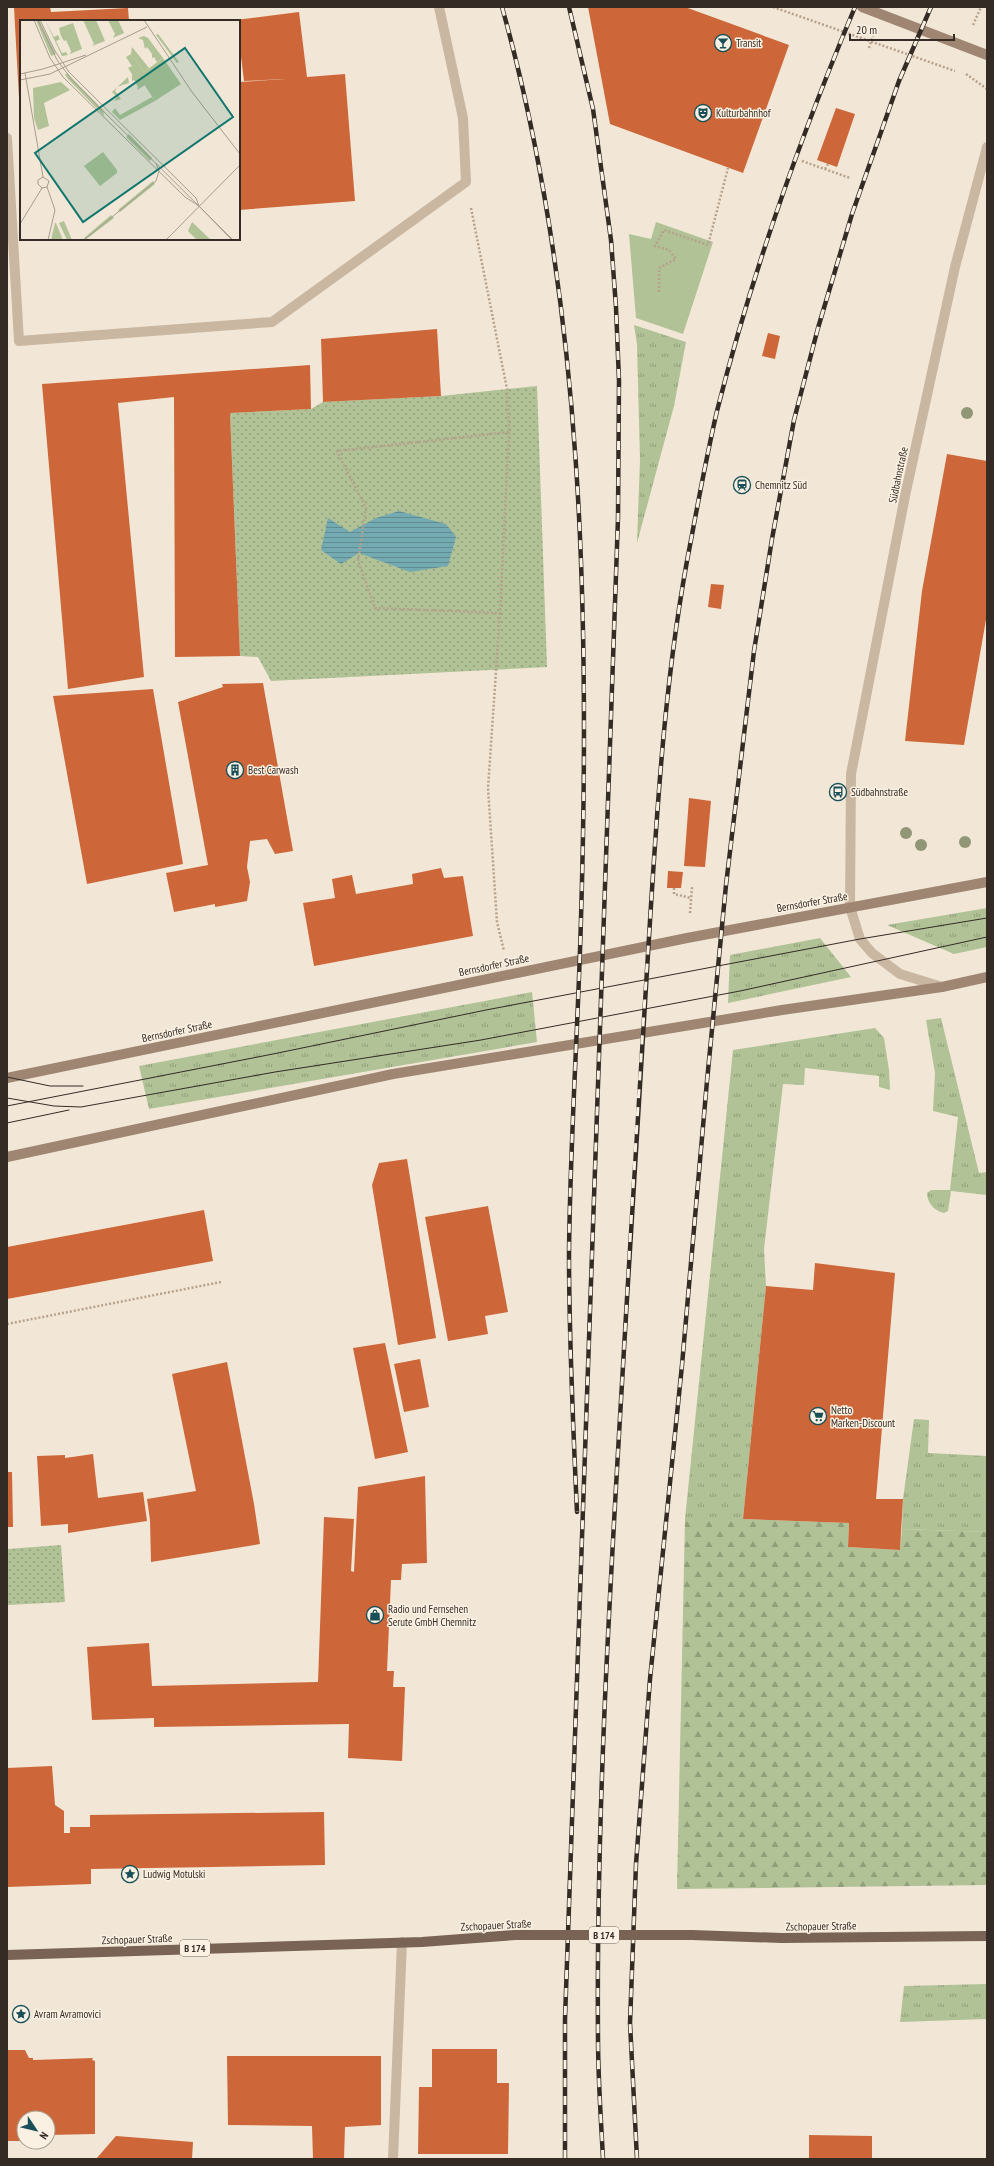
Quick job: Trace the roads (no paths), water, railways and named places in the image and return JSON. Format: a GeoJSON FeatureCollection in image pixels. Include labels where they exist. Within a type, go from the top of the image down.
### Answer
{"type":"FeatureCollection","features":[{"type":"Feature","properties":{"kind":"main road","name":"Zschopauer Straße"},"geometry":{"type":"LineString","coordinates":[[7,1955],[402,1942],[515,1936],[692,1935],[781,1938],[987,1936]]}},
{"type":"Feature","properties":{"kind":"street"},"geometry":{"type":"LineString","coordinates":[[7,138],[19,341],[272,322],[466,182],[463,118],[439,7]]}},
{"type":"Feature","properties":{"kind":"street"},"geometry":{"type":"LineString","coordinates":[[862,7],[987,54]]}},
{"type":"Feature","properties":{"kind":"street","name":"Südbahnstraße"},"geometry":{"type":"LineString","coordinates":[[942,987],[900,974],[872,953],[860,939],[850,908],[851,774],[905,496],[955,267],[987,147]]}},
{"type":"Feature","properties":{"kind":"street","name":"Bernsdorfer Straße"},"geometry":{"type":"LineString","coordinates":[[7,1078],[509,973],[742,927],[987,882]]}},
{"type":"Feature","properties":{"kind":"street"},"geometry":{"type":"LineString","coordinates":[[7,1157],[393,1074],[740,1017],[942,987],[987,977]]}},
{"type":"Feature","properties":{"kind":"street"},"geometry":{"type":"LineString","coordinates":[[393,2159],[402,1942]]}},
{"type":"Feature","properties":{"kind":"water"},"geometry":{"type":"Polygon","coordinates":[[[399,511],[446,524],[456,537],[448,566],[410,572],[359,553],[341,564],[321,550],[328,518],[350,532],[376,518],[399,511]]]}},
{"type":"Feature","properties":{"kind":"tram line"},"geometry":{"type":"LineString","coordinates":[[7,1106],[273,1054],[486,1010],[860,939],[987,918]]}},
{"type":"Feature","properties":{"kind":"tram line"},"geometry":{"type":"LineString","coordinates":[[7,1098],[54,1106],[81,1107],[275,1072],[481,1040],[740,991],[987,937]]}},
{"type":"Feature","properties":{"kind":"tram line"},"geometry":{"type":"LineString","coordinates":[[7,1077],[50,1086],[83,1086]]}},
{"type":"Feature","properties":{"kind":"tram line"},"geometry":{"type":"LineString","coordinates":[[7,1123],[69,1110]]}},
{"type":"Feature","properties":{"kind":"railway"},"geometry":{"type":"LineString","coordinates":[[502,7],[529,118],[550,231],[565,345],[576,460],[582,575],[584,805],[580,961],[569,1254],[570,1351],[577,1512]]}},
{"type":"Feature","properties":{"kind":"railway"},"geometry":{"type":"LineString","coordinates":[[565,2159],[565,2019],[618,518],[619,381],[611,240],[593,109],[569,7]]}},
{"type":"Feature","properties":{"kind":"railway"},"geometry":{"type":"LineString","coordinates":[[603,2159],[598,2053],[598,1948],[602,1767],[606,1676],[640,1069],[656,826],[669,682],[682,587],[706,459],[731,359],[778,206],[815,106],[855,7]]}},
{"type":"Feature","properties":{"kind":"railway"},"geometry":{"type":"LineString","coordinates":[[637,2159],[630,2023],[636,1864],[650,1679],[682,1365],[726,885],[754,651],[772,539],[794,420],[818,328],[852,214],[899,81],[931,7]]}},
{"type":"Feature","properties":{"kind":"place","name":"Transit"},"geometry":{"type":"Point","coordinates":[723,43]}},
{"type":"Feature","properties":{"kind":"place","name":"Kulturbahnhof"},"geometry":{"type":"Point","coordinates":[703,113]}},
{"type":"Feature","properties":{"kind":"place","name":"Chemnitz Süd"},"geometry":{"type":"Point","coordinates":[742,485]}},
{"type":"Feature","properties":{"kind":"place","name":"Best Carwash"},"geometry":{"type":"Point","coordinates":[235,770]}},
{"type":"Feature","properties":{"kind":"place","name":"Südbahnstraße"},"geometry":{"type":"Point","coordinates":[838,792]}},
{"type":"Feature","properties":{"kind":"place","name":"Netto Marken-Discount"},"geometry":{"type":"Point","coordinates":[818,1416]}},
{"type":"Feature","properties":{"kind":"place","name":"Radio und Fernsehen Serute GmbH Chemnitz"},"geometry":{"type":"Point","coordinates":[375,1615]}},
{"type":"Feature","properties":{"kind":"place","name":"Ludwig Motulski"},"geometry":{"type":"Point","coordinates":[130,1874]}},
{"type":"Feature","properties":{"kind":"place","name":"Avram Avramovici"},"geometry":{"type":"Point","coordinates":[21,2014]}}]}
